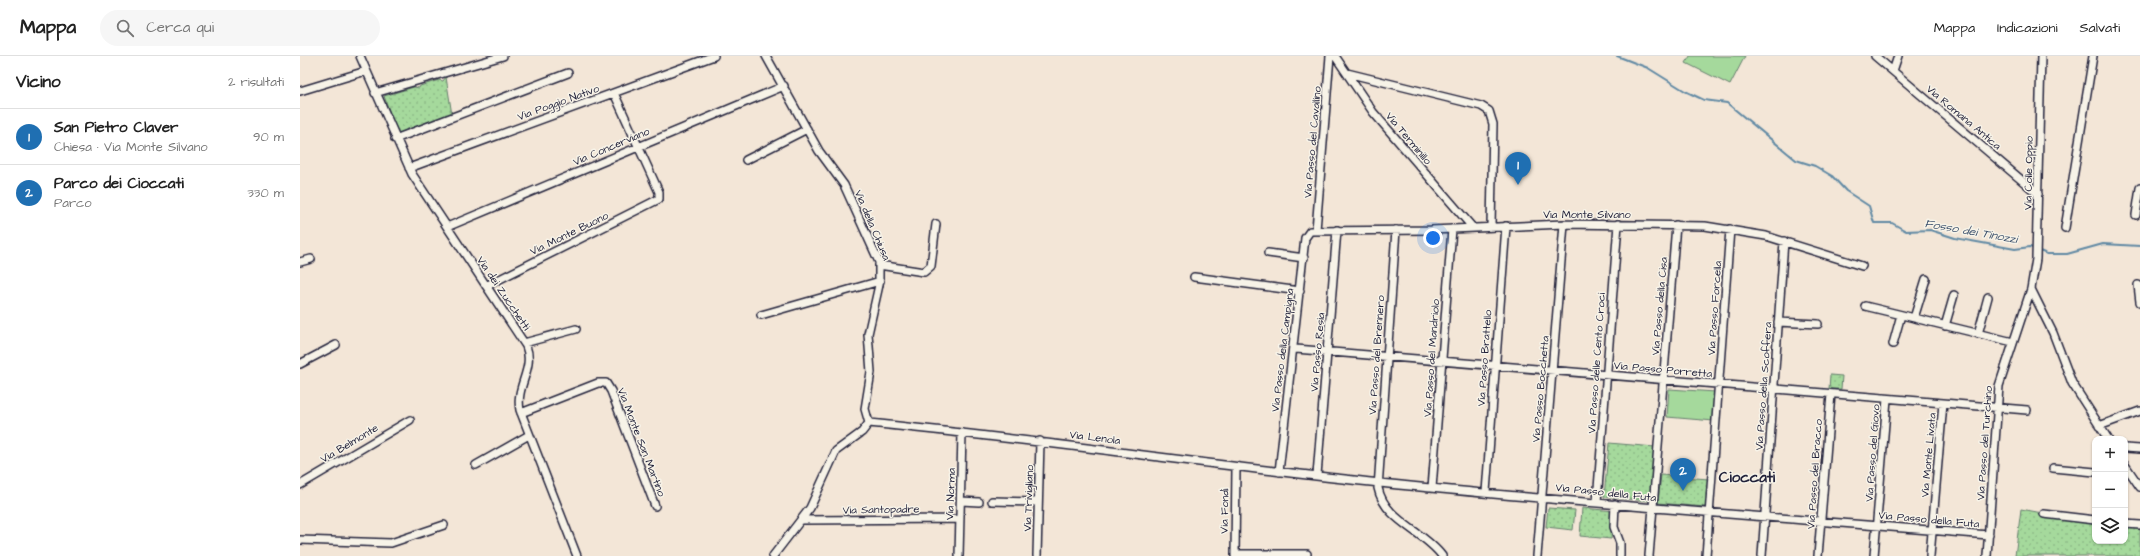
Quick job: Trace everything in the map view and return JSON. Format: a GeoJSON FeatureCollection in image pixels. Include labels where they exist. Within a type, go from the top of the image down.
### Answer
{"type":"FeatureCollection","features":[{"type":"Feature","properties":{"kind":"street","name":"Via dei Zucchetti"},"geometry":{"type":"LineString","coordinates":[[360,56],[395,139],[409,168],[524,343],[529,362],[519,391],[521,413],[577,556]]}},
{"type":"Feature","properties":{"kind":"street"},"geometry":{"type":"LineString","coordinates":[[375,93],[503,56]]}},
{"type":"Feature","properties":{"kind":"street","name":"Via Poggio Nativo"},"geometry":{"type":"LineString","coordinates":[[409,168],[714,56]]}},
{"type":"Feature","properties":{"kind":"street","name":"Via della Chiusa"},"geometry":{"type":"LineString","coordinates":[[766,56],[821,154],[844,185],[880,265],[880,280],[869,331],[871,372],[865,409],[869,423]]}},
{"type":"Feature","properties":{"kind":"street","name":"Via Passo del Cavallino"},"geometry":{"type":"LineString","coordinates":[[1316,230],[1330,56]]}},
{"type":"Feature","properties":{"kind":"street","name":"Via Terminillo"},"geometry":{"type":"LineString","coordinates":[[1335,56],[1376,116],[1473,228]]}},
{"type":"Feature","properties":{"kind":"street","name":"Via Romana Antica"},"geometry":{"type":"LineString","coordinates":[[1875,56],[2038,194]]}},
{"type":"Feature","properties":{"kind":"street"},"geometry":{"type":"LineString","coordinates":[[1893,71],[1898,56]]}},
{"type":"Feature","properties":{"kind":"street","name":"Via Colle Oppio"},"geometry":{"type":"LineString","coordinates":[[2031,289],[2037,245],[2041,56]]}},
{"type":"Feature","properties":{"kind":"street"},"geometry":{"type":"LineString","coordinates":[[2065,228],[2093,56]]}},
{"type":"Feature","properties":{"kind":"street"},"geometry":{"type":"LineString","coordinates":[[300,91],[366,71]]}},
{"type":"Feature","properties":{"kind":"street"},"geometry":{"type":"LineString","coordinates":[[395,139],[568,73]]}},
{"type":"Feature","properties":{"kind":"street"},"geometry":{"type":"LineString","coordinates":[[1346,73],[1481,106],[1489,111],[1493,124],[1491,226]]}},
{"type":"Feature","properties":{"kind":"street","name":"Via Concerviano"},"geometry":{"type":"LineString","coordinates":[[447,227],[784,86]]}},
{"type":"Feature","properties":{"kind":"street"},"geometry":{"type":"LineString","coordinates":[[614,93],[638,146]]}},
{"type":"Feature","properties":{"kind":"street"},"geometry":{"type":"LineString","coordinates":[[746,160],[807,129]]}},
{"type":"Feature","properties":{"kind":"street","name":"Via Monte Buono"},"geometry":{"type":"LineString","coordinates":[[486,286],[655,203],[660,198],[659,192],[638,146]]}},
{"type":"Feature","properties":{"kind":"street"},"geometry":{"type":"LineString","coordinates":[[2136,216],[2140,188]]}},
{"type":"Feature","properties":{"kind":"street"},"geometry":{"type":"LineString","coordinates":[[880,265],[922,272],[928,270],[931,266],[936,224]]}},
{"type":"Feature","properties":{"kind":"street","name":"Via Monte Silvano"},"geometry":{"type":"LineString","coordinates":[[1308,232],[1316,230],[1452,229],[1491,226],[1564,224],[1676,225],[1730,229],[1784,241],[1862,266]]}},
{"type":"Feature","properties":{"kind":"street","name":"Via Passo Bocchetta"},"geometry":{"type":"LineString","coordinates":[[1537,556],[1564,224]]}},
{"type":"Feature","properties":{"kind":"street","name":"Via Passo delle Cento Croci"},"geometry":{"type":"LineString","coordinates":[[1597,502],[1618,224]]}},
{"type":"Feature","properties":{"kind":"street","name":"Via Passo della Cisa"},"geometry":{"type":"LineString","coordinates":[[1649,556],[1676,225]]}},
{"type":"Feature","properties":{"kind":"street","name":"Via Passo Brattello"},"geometry":{"type":"LineString","coordinates":[[1486,492],[1494,366],[1506,226]]}},
{"type":"Feature","properties":{"kind":"street","name":"Via Passo del Mandriolo"},"geometry":{"type":"LineString","coordinates":[[1432,488],[1452,229]]}},
{"type":"Feature","properties":{"kind":"street","name":"Via Passo Forcella"},"geometry":{"type":"LineString","coordinates":[[1706,556],[1730,229]]}},
{"type":"Feature","properties":{"kind":"street","name":"Via Passo Resia"},"geometry":{"type":"LineString","coordinates":[[1317,475],[1337,230]]}},
{"type":"Feature","properties":{"kind":"street","name":"Via Passo del Brennero"},"geometry":{"type":"LineString","coordinates":[[1396,230],[1378,482],[1381,498],[1388,509],[1432,545],[1442,556]]}},
{"type":"Feature","properties":{"kind":"street","name":"Via Passo della Campigna"},"geometry":{"type":"LineString","coordinates":[[1279,472],[1304,258],[1305,238],[1308,232]]}},
{"type":"Feature","properties":{"kind":"street","name":"Via Passo della Scoffera"},"geometry":{"type":"LineString","coordinates":[[1762,556],[1784,241]]}},
{"type":"Feature","properties":{"kind":"street"},"geometry":{"type":"LineString","coordinates":[[1268,253],[1304,258]]}},
{"type":"Feature","properties":{"kind":"street"},"geometry":{"type":"LineString","coordinates":[[300,262],[311,259]]}},
{"type":"Feature","properties":{"kind":"street"},"geometry":{"type":"LineString","coordinates":[[1194,277],[1300,291]]}},
{"type":"Feature","properties":{"kind":"street"},"geometry":{"type":"LineString","coordinates":[[1914,318],[1926,279]]}},
{"type":"Feature","properties":{"kind":"street"},"geometry":{"type":"LineString","coordinates":[[761,315],[880,280]]}},
{"type":"Feature","properties":{"kind":"street"},"geometry":{"type":"LineString","coordinates":[[2138,286],[2140,302]]}},
{"type":"Feature","properties":{"kind":"street"},"geometry":{"type":"LineString","coordinates":[[2031,289],[2053,333],[2072,383],[2106,436]]}},
{"type":"Feature","properties":{"kind":"street","name":"Via Passo del Turchino"},"geometry":{"type":"LineString","coordinates":[[1988,556],[2000,379],[2031,289]]}},
{"type":"Feature","properties":{"kind":"street"},"geometry":{"type":"LineString","coordinates":[[1945,326],[1954,295]]}},
{"type":"Feature","properties":{"kind":"street"},"geometry":{"type":"LineString","coordinates":[[1978,334],[1988,297]]}},
{"type":"Feature","properties":{"kind":"street"},"geometry":{"type":"LineString","coordinates":[[1865,306],[2012,342]]}},
{"type":"Feature","properties":{"kind":"street"},"geometry":{"type":"LineString","coordinates":[[1894,344],[1901,315]]}},
{"type":"Feature","properties":{"kind":"street"},"geometry":{"type":"LineString","coordinates":[[1778,322],[1818,324]]}},
{"type":"Feature","properties":{"kind":"street"},"geometry":{"type":"LineString","coordinates":[[524,343],[576,329]]}},
{"type":"Feature","properties":{"kind":"street"},"geometry":{"type":"LineString","coordinates":[[300,364],[336,345]]}},
{"type":"Feature","properties":{"kind":"street","name":"Via Passo Porretta"},"geometry":{"type":"LineString","coordinates":[[1296,349],[2027,410]]}},
{"type":"Feature","properties":{"kind":"street","name":"Via Monte San Martino"},"geometry":{"type":"LineString","coordinates":[[521,413],[598,383],[606,383],[611,391],[654,506]]}},
{"type":"Feature","properties":{"kind":"street","name":"Via Passo del Bracco"},"geometry":{"type":"LineString","coordinates":[[1818,556],[1831,394]]}},
{"type":"Feature","properties":{"kind":"street","name":"Via Passo del Giovo"},"geometry":{"type":"LineString","coordinates":[[1874,556],[1887,398]]}},
{"type":"Feature","properties":{"kind":"street","name":"Via Monte Livata"},"geometry":{"type":"LineString","coordinates":[[1930,556],[1943,403]]}},
{"type":"Feature","properties":{"kind":"street"},"geometry":{"type":"LineString","coordinates":[[2099,426],[2140,412]]}},
{"type":"Feature","properties":{"kind":"street","name":"Via Belmonte"},"geometry":{"type":"LineString","coordinates":[[300,485],[410,420]]}},
{"type":"Feature","properties":{"kind":"street"},"geometry":{"type":"LineString","coordinates":[[773,556],[802,520],[818,494],[833,455],[841,447],[864,430],[869,423]]}},
{"type":"Feature","properties":{"kind":"street","name":"Via Lenola"},"geometry":{"type":"LineString","coordinates":[[869,423],[1040,442],[1279,472],[1317,475]]}},
{"type":"Feature","properties":{"kind":"street","name":"Via Norma"},"geometry":{"type":"LineString","coordinates":[[959,556],[962,433]]}},
{"type":"Feature","properties":{"kind":"street"},"geometry":{"type":"LineString","coordinates":[[476,464],[530,434]]}},
{"type":"Feature","properties":{"kind":"street","name":"Via Trivigliano"},"geometry":{"type":"LineString","coordinates":[[1037,556],[1040,442]]}},
{"type":"Feature","properties":{"kind":"street"},"geometry":{"type":"LineString","coordinates":[[2128,448],[2140,449]]}},
{"type":"Feature","properties":{"kind":"street","name":"Via Fondi"},"geometry":{"type":"LineString","coordinates":[[1235,555],[1236,467]]}},
{"type":"Feature","properties":{"kind":"street"},"geometry":{"type":"LineString","coordinates":[[2053,468],[2092,472]]}},
{"type":"Feature","properties":{"kind":"street"},"geometry":{"type":"LineString","coordinates":[[2128,471],[2140,487]]}},
{"type":"Feature","properties":{"kind":"street","name":"Via Passo della Futa"},"geometry":{"type":"LineString","coordinates":[[1317,475],[1432,488],[1653,508],[1989,535]]}},
{"type":"Feature","properties":{"kind":"street"},"geometry":{"type":"LineString","coordinates":[[961,501],[979,502]]}},
{"type":"Feature","properties":{"kind":"street"},"geometry":{"type":"LineString","coordinates":[[992,501],[1038,502]]}},
{"type":"Feature","properties":{"kind":"street"},"geometry":{"type":"LineString","coordinates":[[1615,504],[1614,527],[1620,543],[1620,556]]}},
{"type":"Feature","properties":{"kind":"street"},"geometry":{"type":"LineString","coordinates":[[2044,514],[2092,520]]}},
{"type":"Feature","properties":{"kind":"street","name":"Via Santopadre"},"geometry":{"type":"LineString","coordinates":[[802,520],[960,519]]}},
{"type":"Feature","properties":{"kind":"street"},"geometry":{"type":"LineString","coordinates":[[2128,524],[2140,526]]}},
{"type":"Feature","properties":{"kind":"street"},"geometry":{"type":"LineString","coordinates":[[300,540],[391,543],[444,525]]}},
{"type":"Feature","properties":{"kind":"street"},"geometry":{"type":"LineString","coordinates":[[1235,555],[1307,554]]}},
{"type":"Feature","properties":{"kind":"green space"},"geometry":{"type":"Polygon","coordinates":[[[1690,56],[1745,56],[1730,85],[1686,63],[1690,56]]]}},
{"type":"Feature","properties":{"kind":"green space"},"geometry":{"type":"Polygon","coordinates":[[[446,77],[452,115],[398,136],[384,96],[414,87],[419,88],[420,86],[439,80],[443,81],[446,77]]]}},
{"type":"Feature","properties":{"kind":"green space"},"geometry":{"type":"Polygon","coordinates":[[[1830,375],[1842,376],[1841,389],[1829,389],[1830,375]]]}},
{"type":"Feature","properties":{"kind":"green space"},"geometry":{"type":"Polygon","coordinates":[[[1669,389],[1716,392],[1714,421],[1667,417],[1669,389]]]}},
{"type":"Feature","properties":{"kind":"green space"},"geometry":{"type":"Polygon","coordinates":[[[1609,443],[1655,447],[1650,501],[1604,497],[1609,443]]]}},
{"type":"Feature","properties":{"kind":"green space"},"geometry":{"type":"Polygon","coordinates":[[[1661,475],[1708,479],[1706,507],[1658,503],[1661,475]]]}},
{"type":"Feature","properties":{"kind":"green space"},"geometry":{"type":"Polygon","coordinates":[[[1548,508],[1575,510],[1573,530],[1546,527],[1548,508]]]}},
{"type":"Feature","properties":{"kind":"green space"},"geometry":{"type":"Polygon","coordinates":[[[1582,508],[1614,511],[1611,539],[1580,536],[1582,508]]]}},
{"type":"Feature","properties":{"kind":"green space"},"geometry":{"type":"Polygon","coordinates":[[[2021,509],[2092,522],[2092,544],[2128,544],[2128,527],[2140,529],[2140,556],[2015,556],[2021,509]]]}},
{"type":"Feature","properties":{"kind":"waterway","name":"Fosso dei Tinozzi"},"geometry":{"type":"LineString","coordinates":[[1617,56],[1648,68],[1685,91],[1704,100],[1727,103],[1796,160],[1815,166],[1832,176],[1846,191],[1869,206],[1874,223],[1892,223],[1906,231],[1930,230],[1955,238],[2015,249],[2030,247],[2047,254],[2067,254],[2103,244],[2140,246]]}},
{"type":"Feature","properties":{"kind":"place","name":"San Pietro Claver"},"geometry":{"type":"Point","coordinates":[1518,185]}},
{"type":"Feature","properties":{"kind":"place","name":"Parco dei Cioccati"},"geometry":{"type":"Point","coordinates":[1683,491]}},
{"type":"Feature","properties":{"kind":"district","name":"Cioccati"},"geometry":{"type":"Point","coordinates":[1747,477]}}]}
